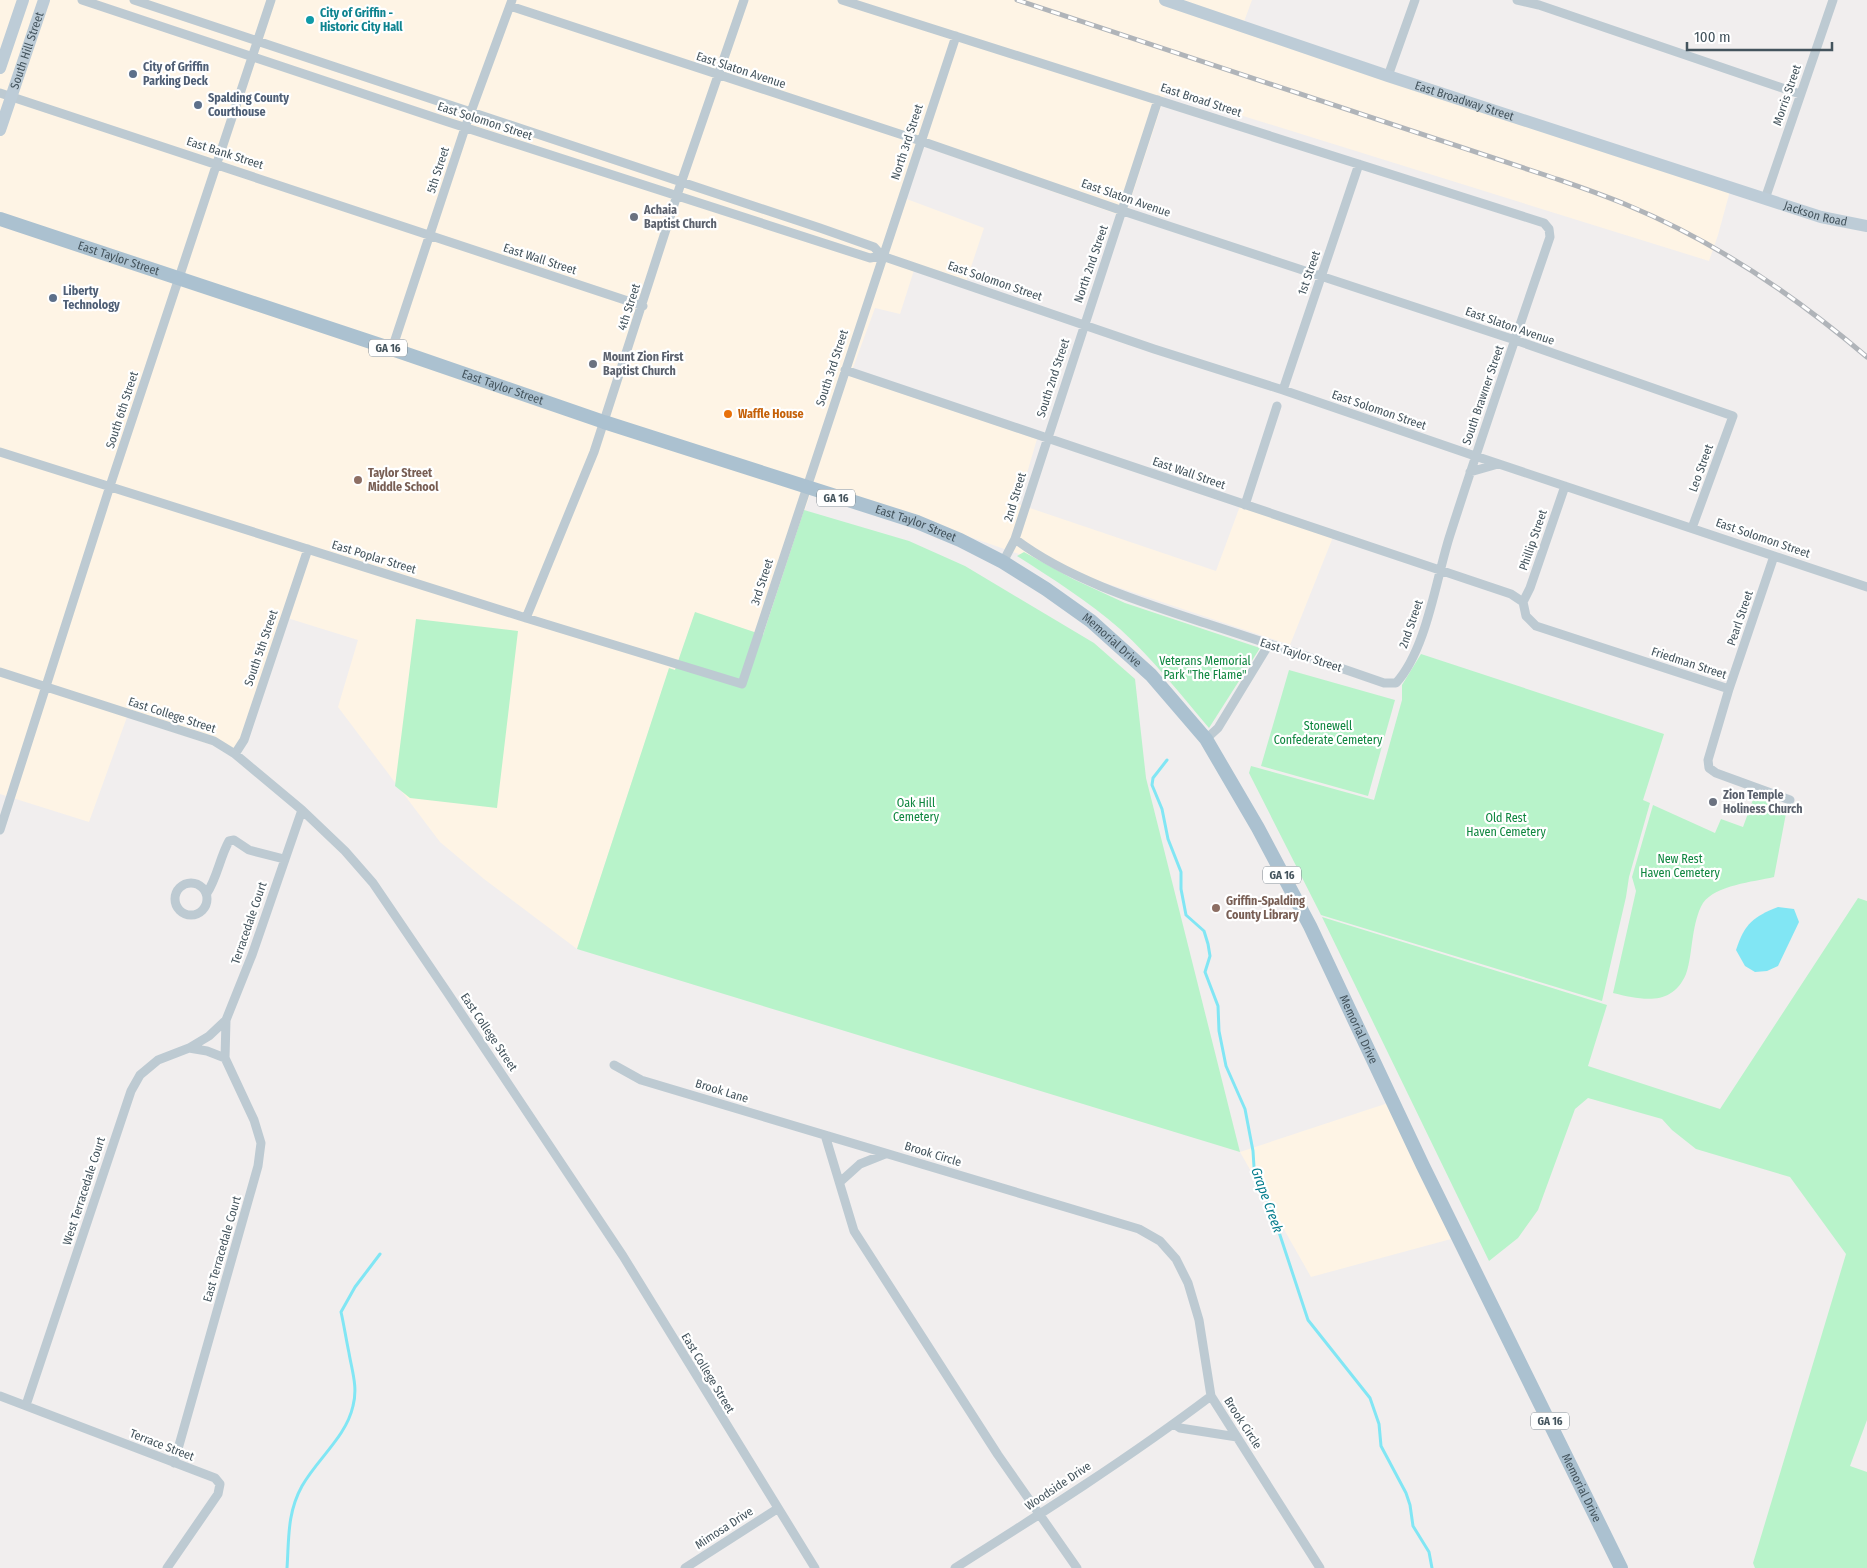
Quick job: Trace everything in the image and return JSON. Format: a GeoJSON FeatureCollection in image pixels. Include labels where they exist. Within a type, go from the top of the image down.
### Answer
{"type":"FeatureCollection","features":[{"type":"Feature","properties":{"kind":"main road"},"geometry":{"type":"LineString","coordinates":[[0,68],[23,0]]}},
{"type":"Feature","properties":{"kind":"main road","name":"South Hill Street"},"geometry":{"type":"LineString","coordinates":[[0,130],[6,95],[44,0]]}},
{"type":"Feature","properties":{"kind":"main road","name":"East Broadway Street"},"geometry":{"type":"LineString","coordinates":[[1165,0],[1192,4],[1388,76],[1765,199]]}},
{"type":"Feature","properties":{"kind":"main road","name":"Jackson Road"},"geometry":{"type":"LineString","coordinates":[[1765,199],[1821,217],[1867,226]]}},
{"type":"Feature","properties":{"kind":"main road","name":"East Taylor Street"},"geometry":{"type":"LineString","coordinates":[[0,219],[392,349],[604,422],[939,531],[1003,562]]}},
{"type":"Feature","properties":{"kind":"main road","name":"Memorial Drive"},"geometry":{"type":"LineString","coordinates":[[1003,562],[1067,603],[1114,640],[1158,683],[1206,739],[1258,828],[1310,926],[1419,1157],[1621,1568]]}},
{"type":"Feature","properties":{"kind":"street","name":"East Solomon Street"},"geometry":{"type":"LineString","coordinates":[[82,0],[465,128],[870,258],[882,256],[1867,587]]}},
{"type":"Feature","properties":{"kind":"street","name":"East Solomon Street"},"geometry":{"type":"LineString","coordinates":[[134,0],[874,247],[882,256]]}},
{"type":"Feature","properties":{"kind":"street","name":"South 6th Street"},"geometry":{"type":"LineString","coordinates":[[0,830],[110,486],[271,0]]}},
{"type":"Feature","properties":{"kind":"street","name":"4th Street"},"geometry":{"type":"LineString","coordinates":[[526,618],[594,452],[643,306],[681,182],[744,0]]}},
{"type":"Feature","properties":{"kind":"street","name":"East Broad Street"},"geometry":{"type":"LineString","coordinates":[[842,0],[1359,164],[1544,224],[1550,229]]}},
{"type":"Feature","properties":{"kind":"street"},"geometry":{"type":"LineString","coordinates":[[1388,76],[1415,0]]}},
{"type":"Feature","properties":{"kind":"street"},"geometry":{"type":"LineString","coordinates":[[1517,0],[1539,5],[1800,94]]}},
{"type":"Feature","properties":{"kind":"street","name":"Morris Street"},"geometry":{"type":"LineString","coordinates":[[1765,199],[1833,0]]}},
{"type":"Feature","properties":{"kind":"street","name":"East Slaton Avenue"},"geometry":{"type":"LineString","coordinates":[[511,3],[1122,211],[1515,340],[1733,416]]}},
{"type":"Feature","properties":{"kind":"street","name":"5th Street"},"geometry":{"type":"LineString","coordinates":[[392,349],[470,113],[511,3]]}},
{"type":"Feature","properties":{"kind":"street","name":"North 3rd Street"},"geometry":{"type":"LineString","coordinates":[[882,256],[956,36]]}},
{"type":"Feature","properties":{"kind":"street","name":"East Bank Street"},"geometry":{"type":"LineString","coordinates":[[6,95],[429,235]]}},
{"type":"Feature","properties":{"kind":"street"},"geometry":{"type":"LineString","coordinates":[[1122,211],[1158,100]]}},
{"type":"Feature","properties":{"kind":"street","name":"1st Street"},"geometry":{"type":"LineString","coordinates":[[1282,390],[1359,164]]}},
{"type":"Feature","properties":{"kind":"street","name":"North 2nd Street"},"geometry":{"type":"LineString","coordinates":[[1084,325],[1122,211]]}},
{"type":"Feature","properties":{"kind":"street","name":"South Brawner Street"},"geometry":{"type":"LineString","coordinates":[[1441,570],[1443,558],[1475,456],[1550,237],[1550,229]]}},
{"type":"Feature","properties":{"kind":"street","name":"East Wall Street"},"geometry":{"type":"LineString","coordinates":[[429,235],[643,306]]}},
{"type":"Feature","properties":{"kind":"street","name":"South 3rd Street"},"geometry":{"type":"LineString","coordinates":[[806,488],[882,256]]}},
{"type":"Feature","properties":{"kind":"street","name":"South 2nd Street"},"geometry":{"type":"LineString","coordinates":[[1046,438],[1084,325]]}},
{"type":"Feature","properties":{"kind":"street","name":"East Wall Street"},"geometry":{"type":"LineString","coordinates":[[845,370],[1441,570],[1510,594],[1523,602]]}},
{"type":"Feature","properties":{"kind":"street"},"geometry":{"type":"LineString","coordinates":[[1244,505],[1277,406]]}},
{"type":"Feature","properties":{"kind":"street","name":"Leo Street"},"geometry":{"type":"LineString","coordinates":[[1692,528],[1733,416]]}},
{"type":"Feature","properties":{"kind":"street","name":"2nd Street"},"geometry":{"type":"LineString","coordinates":[[1003,562],[1014,539],[1046,438]]}},
{"type":"Feature","properties":{"kind":"street","name":"East Poplar Street"},"geometry":{"type":"LineString","coordinates":[[0,452],[308,550],[742,684]]}},
{"type":"Feature","properties":{"kind":"street"},"geometry":{"type":"LineString","coordinates":[[1470,472],[1498,464]]}},
{"type":"Feature","properties":{"kind":"street","name":"Phillip Street"},"geometry":{"type":"LineString","coordinates":[[1523,602],[1530,588],[1565,486]]}},
{"type":"Feature","properties":{"kind":"street","name":"3rd Street"},"geometry":{"type":"LineString","coordinates":[[742,684],[806,488]]}},
{"type":"Feature","properties":{"kind":"street","name":"East Taylor Street"},"geometry":{"type":"LineString","coordinates":[[1014,539],[1052,563],[1133,599],[1384,683],[1396,683]]}},
{"type":"Feature","properties":{"kind":"street","name":"South 5th Street"},"geometry":{"type":"LineString","coordinates":[[235,754],[244,740],[308,550]]}},
{"type":"Feature","properties":{"kind":"street","name":"Pearl Street"},"geometry":{"type":"LineString","coordinates":[[1729,689],[1774,556]]}},
{"type":"Feature","properties":{"kind":"street","name":"2nd Street"},"geometry":{"type":"LineString","coordinates":[[1396,683],[1402,676],[1416,650],[1441,570]]}},
{"type":"Feature","properties":{"kind":"street","name":"Friedman Street"},"geometry":{"type":"LineString","coordinates":[[1523,602],[1526,616],[1536,626],[1729,689],[1708,760],[1709,768],[1716,773],[1790,800]]}},
{"type":"Feature","properties":{"kind":"street"},"geometry":{"type":"LineString","coordinates":[[1206,739],[1218,728],[1269,644]]}},
{"type":"Feature","properties":{"kind":"street","name":"East College Street"},"geometry":{"type":"LineString","coordinates":[[0,672],[214,741],[235,754],[302,810],[345,850],[373,883],[411,938],[623,1256],[815,1568]]}},
{"type":"Feature","properties":{"kind":"street","name":"Terracedale Court"},"geometry":{"type":"LineString","coordinates":[[226,1044],[226,1020],[252,955],[302,810]]}},
{"type":"Feature","properties":{"kind":"street"},"geometry":{"type":"LineString","coordinates":[[207,893],[211,887],[221,854],[229,840],[234,840],[249,850],[284,859]]}},
{"type":"Feature","properties":{"kind":"street","name":"West Terracedale Court"},"geometry":{"type":"LineString","coordinates":[[26,1405],[131,1091],[140,1075],[158,1060],[190,1048],[209,1036],[226,1020]]}},
{"type":"Feature","properties":{"kind":"street","name":"East Terracedale Court"},"geometry":{"type":"LineString","coordinates":[[174,1463],[258,1166],[262,1143],[254,1120],[225,1058],[226,1044]]}},
{"type":"Feature","properties":{"kind":"street"},"geometry":{"type":"LineString","coordinates":[[190,1048],[207,1051],[225,1058]]}},
{"type":"Feature","properties":{"kind":"street","name":"Brook Lane"},"geometry":{"type":"LineString","coordinates":[[614,1065],[641,1080],[825,1135]]}},
{"type":"Feature","properties":{"kind":"street"},"geometry":{"type":"LineString","coordinates":[[825,1135],[854,1231],[998,1454],[1078,1568]]}},
{"type":"Feature","properties":{"kind":"street","name":"Brook Circle"},"geometry":{"type":"LineString","coordinates":[[825,1135],[1139,1229],[1160,1241],[1176,1259],[1188,1283],[1199,1320],[1211,1396],[1320,1568]]}},
{"type":"Feature","properties":{"kind":"street"},"geometry":{"type":"LineString","coordinates":[[840,1182],[860,1164],[887,1153]]}},
{"type":"Feature","properties":{"kind":"street","name":"Terrace Street"},"geometry":{"type":"LineString","coordinates":[[0,1396],[215,1478],[220,1484],[218,1494],[167,1568]]}},
{"type":"Feature","properties":{"kind":"street","name":"Woodside Drive"},"geometry":{"type":"LineString","coordinates":[[955,1568],[1040,1514],[1174,1424],[1211,1396]]}},
{"type":"Feature","properties":{"kind":"street"},"geometry":{"type":"LineString","coordinates":[[1174,1424],[1180,1428],[1237,1437]]}},
{"type":"Feature","properties":{"kind":"street","name":"Mimosa Drive"},"geometry":{"type":"LineString","coordinates":[[684,1568],[777,1509]]}},
{"type":"Feature","properties":{"kind":"shaded area"},"geometry":{"type":"Polygon","coordinates":[[[0,0],[1252,0],[1242,27],[1730,191],[1709,261],[1166,92],[1125,217],[923,146],[904,198],[984,228],[966,282],[915,267],[900,314],[875,308],[850,376],[1037,439],[1018,504],[1216,571],[1240,506],[1333,537],[1290,645],[814,483],[763,635],[695,613],[675,670],[669,669],[577,949],[484,879],[440,842],[338,707],[358,640],[284,617],[236,753],[127,717],[89,822],[0,794],[0,0]]]}},
{"type":"Feature","properties":{"kind":"shaded area"},"geometry":{"type":"Polygon","coordinates":[[[1388,1103],[1451,1239],[1311,1277],[1240,1152],[1388,1103]]]}},
{"type":"Feature","properties":{"kind":"green space","name":"Oak Hill Cemetery"},"geometry":{"type":"Polygon","coordinates":[[[804,510],[909,541],[965,566],[1094,643],[1135,679],[1146,778],[1240,1152],[577,949],[669,668],[675,670],[695,612],[763,635],[804,510]]]}},
{"type":"Feature","properties":{"kind":"green space","name":"Veterans Memorial Park \"The Flame\""},"geometry":{"type":"Polygon","coordinates":[[[1024,552],[1073,579],[1125,603],[1260,648],[1209,728],[1144,652],[1120,629],[1083,600],[1017,556],[1024,552]]]}},
{"type":"Feature","properties":{"kind":"green space"},"geometry":{"type":"Polygon","coordinates":[[[416,619],[518,631],[497,808],[410,798],[395,786],[416,619]]]}},
{"type":"Feature","properties":{"kind":"green space","name":"Old Rest Haven Cemetery"},"geometry":{"type":"Polygon","coordinates":[[[1421,654],[1664,734],[1643,800],[1650,803],[1629,877],[1602,1001],[1321,915],[1249,773],[1251,766],[1374,800],[1402,700],[1402,685],[1421,654]]]}},
{"type":"Feature","properties":{"kind":"green space","name":"Stonewell Confederate Cemetery"},"geometry":{"type":"Polygon","coordinates":[[[1289,670],[1395,700],[1368,796],[1261,766],[1289,670]]]}},
{"type":"Feature","properties":{"kind":"green space","name":"New Rest Haven Cemetery"},"geometry":{"type":"Polygon","coordinates":[[[1754,797],[1787,808],[1774,877],[1726,888],[1709,897],[1703,903],[1695,923],[1686,974],[1680,985],[1673,992],[1664,996],[1645,999],[1613,993],[1636,891],[1632,877],[1653,805],[1715,833],[1721,819],[1743,827],[1754,797]]]}},
{"type":"Feature","properties":{"kind":"green space"},"geometry":{"type":"Polygon","coordinates":[[[1858,898],[1867,901],[1867,1420],[1850,1466],[1867,1472],[1867,1568],[1755,1568],[1753,1563],[1846,1254],[1790,1177],[1696,1149],[1672,1130],[1662,1119],[1588,1098],[1575,1109],[1538,1210],[1518,1238],[1489,1261],[1322,917],[1607,1005],[1588,1066],[1720,1109],[1858,898]]]}},
{"type":"Feature","properties":{"kind":"water"},"geometry":{"type":"Polygon","coordinates":[[[1778,907],[1794,909],[1799,922],[1778,966],[1767,971],[1755,972],[1745,966],[1736,950],[1743,933],[1751,922],[1762,914],[1778,907]]]}},
{"type":"Feature","properties":{"kind":"waterway","name":"Grape Creek"},"geometry":{"type":"LineString","coordinates":[[1167,760],[1153,778],[1152,785],[1162,809],[1168,839],[1181,872],[1181,889],[1186,915],[1204,931],[1208,944],[1210,956],[1205,972],[1218,1006],[1219,1031],[1226,1066],[1245,1109],[1254,1167],[1274,1217],[1308,1320],[1370,1398],[1379,1424],[1381,1446],[1406,1493],[1413,1526],[1429,1552],[1432,1568]]}},
{"type":"Feature","properties":{"kind":"waterway"},"geometry":{"type":"LineString","coordinates":[[287,1568],[291,1516],[297,1496],[308,1476],[338,1438],[353,1406],[354,1379],[341,1312],[355,1287],[380,1254]]}},
{"type":"Feature","properties":{"kind":"railway"},"geometry":{"type":"LineString","coordinates":[[1017,0],[1548,176],[1627,205],[1691,235],[1753,271],[1811,312],[1867,357]]}},
{"type":"Feature","properties":{"kind":"place","name":"City of Griffin - Historic City Hall"},"geometry":{"type":"Point","coordinates":[310,20]}},
{"type":"Feature","properties":{"kind":"place","name":"City of Griffin Parking Deck"},"geometry":{"type":"Point","coordinates":[133,74]}},
{"type":"Feature","properties":{"kind":"place","name":"Spalding County Courthouse"},"geometry":{"type":"Point","coordinates":[198,105]}},
{"type":"Feature","properties":{"kind":"place","name":"Achaia Baptist Church"},"geometry":{"type":"Point","coordinates":[634,217]}},
{"type":"Feature","properties":{"kind":"place","name":"Liberty Technology"},"geometry":{"type":"Point","coordinates":[53,298]}},
{"type":"Feature","properties":{"kind":"place","name":"Mount Zion First Baptist Church"},"geometry":{"type":"Point","coordinates":[593,364]}},
{"type":"Feature","properties":{"kind":"place","name":"Waffle House"},"geometry":{"type":"Point","coordinates":[728,414]}},
{"type":"Feature","properties":{"kind":"place","name":"Taylor Street Middle School"},"geometry":{"type":"Point","coordinates":[358,480]}},
{"type":"Feature","properties":{"kind":"place","name":"Zion Temple Holiness Church"},"geometry":{"type":"Point","coordinates":[1713,802]}},
{"type":"Feature","properties":{"kind":"place","name":"Griffin-Spalding County Library"},"geometry":{"type":"Point","coordinates":[1216,908]}}]}
